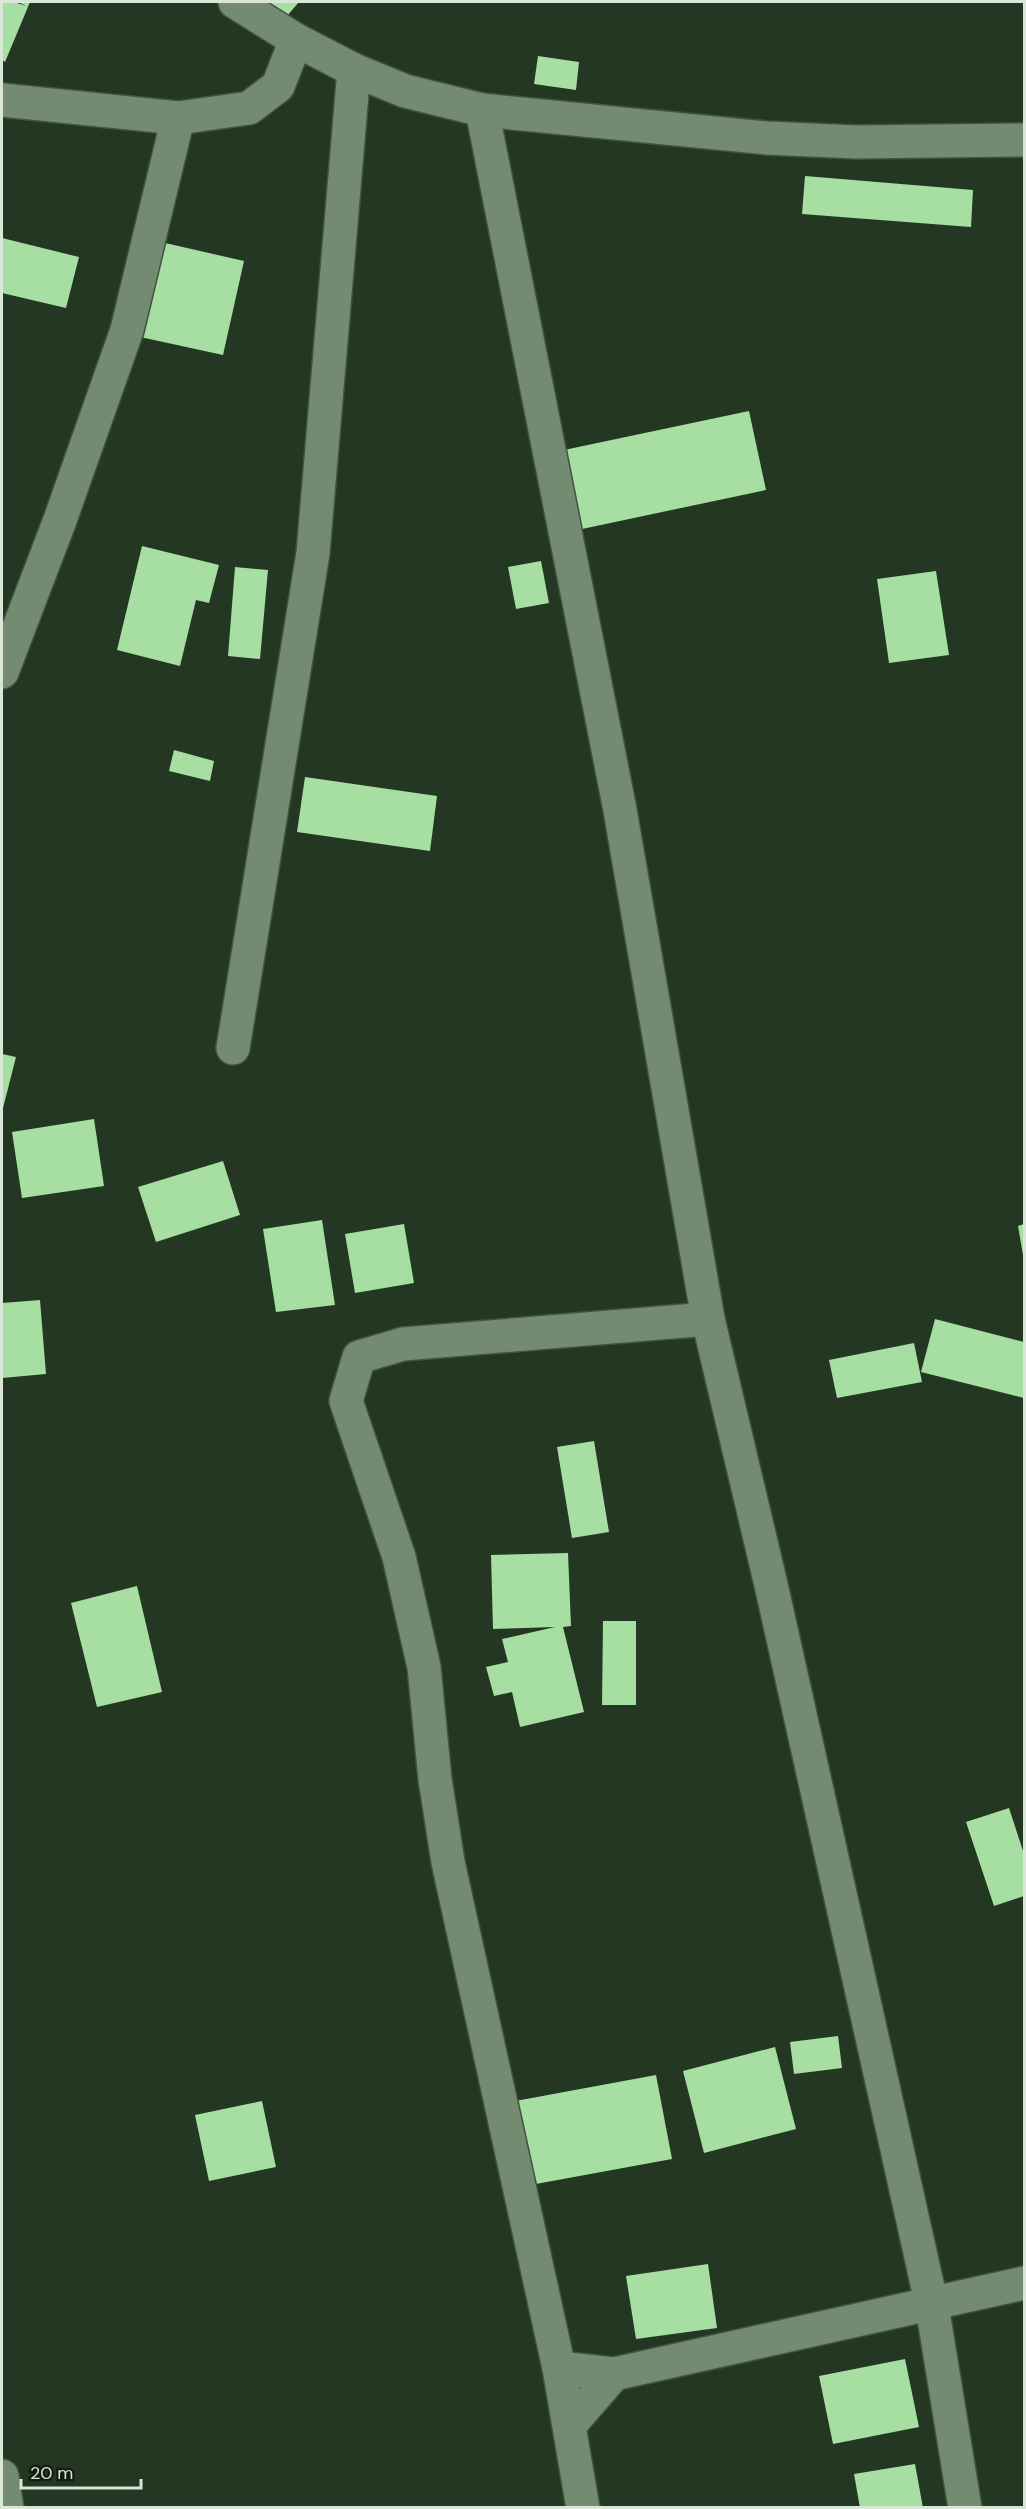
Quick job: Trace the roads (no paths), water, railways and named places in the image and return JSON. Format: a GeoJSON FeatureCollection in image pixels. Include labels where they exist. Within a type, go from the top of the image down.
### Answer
{"type":"FeatureCollection","features":[{"type":"Feature","properties":{"kind":"street"},"geometry":{"type":"LineString","coordinates":[[235,2],[296,40],[354,70],[405,91],[482,110],[767,138],[856,142],[1024,140]]}},
{"type":"Feature","properties":{"kind":"street"},"geometry":{"type":"LineString","coordinates":[[2,100],[178,118],[249,108],[278,86],[296,40]]}},
{"type":"Feature","properties":{"kind":"street"},"geometry":{"type":"LineString","coordinates":[[233,1048],[313,553],[354,70]]}},
{"type":"Feature","properties":{"kind":"street"},"geometry":{"type":"LineString","coordinates":[[482,110],[620,810],[708,1320],[772,1589],[933,2306],[965,2508]]}},
{"type":"Feature","properties":{"kind":"street"},"geometry":{"type":"LineString","coordinates":[[2,672],[60,520],[126,330],[178,118]]}},
{"type":"Feature","properties":{"kind":"street"},"geometry":{"type":"LineString","coordinates":[[583,2508],[559,2368],[448,1862],[435,1779],[424,1667],[399,1557],[346,1401],[359,1358],[403,1344],[708,1320]]}},
{"type":"Feature","properties":{"kind":"street"},"geometry":{"type":"LineString","coordinates":[[559,2368],[614,2374],[933,2306],[1024,2283]]}},
{"type":"Feature","properties":{"kind":"street"},"geometry":{"type":"LineString","coordinates":[[569,2426],[614,2374]]}},
{"type":"Feature","properties":{"kind":"street"},"geometry":{"type":"LineString","coordinates":[[2,2476],[7,2508]]}}]}
